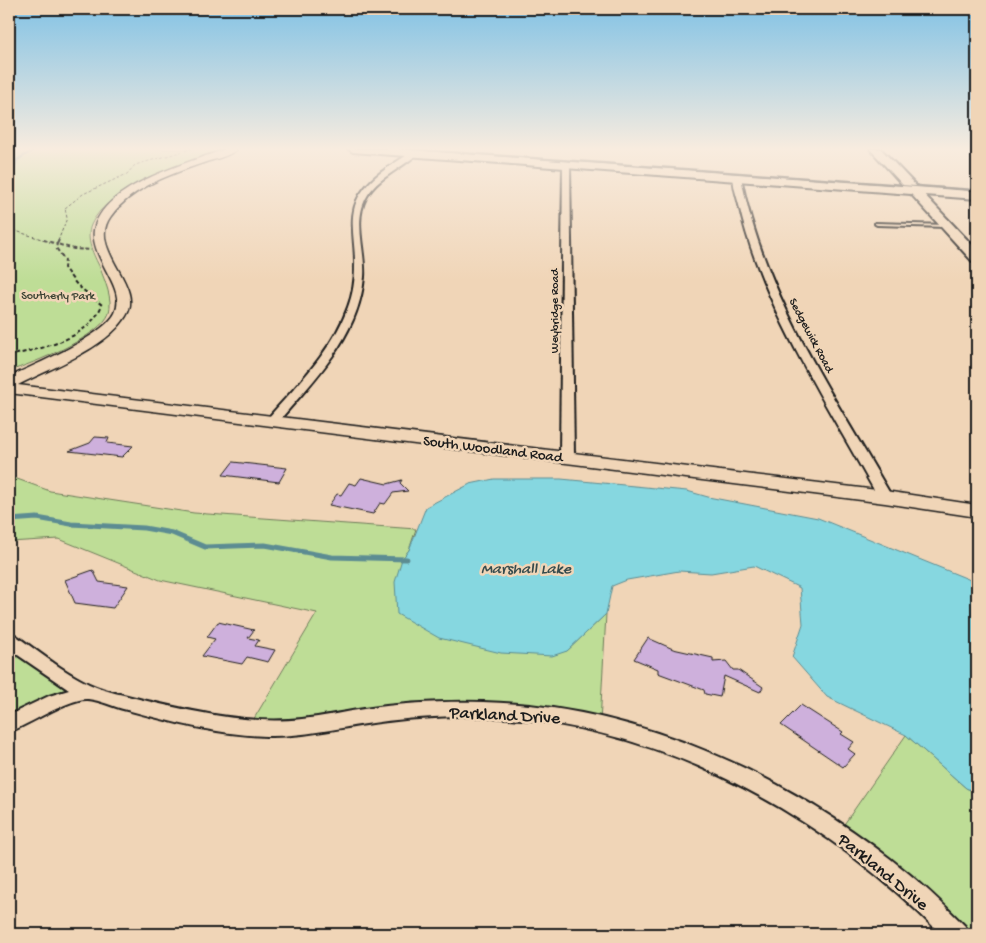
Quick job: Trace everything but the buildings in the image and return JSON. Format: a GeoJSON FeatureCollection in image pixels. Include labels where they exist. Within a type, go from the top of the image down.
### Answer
{"type":"FeatureCollection","features":[{"type":"Feature","properties":{"kind":"main road"},"geometry":{"type":"LineString","coordinates":[[917,193],[977,258]]}},
{"type":"Feature","properties":{"kind":"main road"},"geometry":{"type":"LineString","coordinates":[[952,193],[977,195]]}},
{"type":"Feature","properties":{"kind":"street"},"geometry":{"type":"LineString","coordinates":[[9,383],[84,344],[115,321],[122,312],[124,302],[120,285],[100,241],[101,225],[111,209],[131,193]]}},
{"type":"Feature","properties":{"kind":"street"},"geometry":{"type":"LineString","coordinates":[[273,420],[326,358],[348,320],[359,284],[360,262],[354,221],[365,193]]}},
{"type":"Feature","properties":{"kind":"street","name":"Weybridge Road"},"geometry":{"type":"LineString","coordinates":[[566,193],[567,457]]}},
{"type":"Feature","properties":{"kind":"street","name":"Sedgewick Road"},"geometry":{"type":"LineString","coordinates":[[740,193],[754,243],[789,327],[885,497]]}},
{"type":"Feature","properties":{"kind":"street","name":"South Woodland Road"},"geometry":{"type":"LineString","coordinates":[[9,388],[885,497],[977,511]]}},
{"type":"Feature","properties":{"kind":"street","name":"Parkland Drive"},"geometry":{"type":"LineString","coordinates":[[9,640],[39,662],[88,691],[124,703],[202,722],[249,727],[299,727],[373,715],[474,709],[557,715],[626,730],[708,759],[781,797],[838,833],[894,875],[957,934]]}},
{"type":"Feature","properties":{"kind":"street"},"geometry":{"type":"LineString","coordinates":[[9,724],[56,702],[88,691]]}},
{"type":"Feature","properties":{"kind":"lane"},"geometry":{"type":"LineString","coordinates":[[877,224],[947,226]]}},
{"type":"Feature","properties":{"kind":"path"},"geometry":{"type":"LineString","coordinates":[[9,230],[57,244],[56,248],[65,260],[64,268],[72,279],[102,305],[101,312],[94,321],[60,342],[9,356]]}},
{"type":"Feature","properties":{"kind":"green space","name":"Southerly Park"},"geometry":{"type":"Polygon","coordinates":[[[9,193],[123,193],[100,211],[89,231],[91,247],[108,290],[110,302],[109,313],[104,322],[94,331],[65,348],[9,371],[9,193]]]}},
{"type":"Feature","properties":{"kind":"green space"},"geometry":{"type":"Polygon","coordinates":[[[9,476],[50,491],[194,513],[416,529],[409,550],[402,559],[567,651],[606,614],[600,723],[502,709],[249,727],[317,613],[160,580],[59,539],[9,542],[9,476]]]}},
{"type":"Feature","properties":{"kind":"green space"},"geometry":{"type":"Polygon","coordinates":[[[9,640],[39,662],[88,691],[56,701],[9,724],[9,640]]]}},
{"type":"Feature","properties":{"kind":"green space"},"geometry":{"type":"Polygon","coordinates":[[[906,735],[966,788],[977,793],[977,934],[957,934],[895,875],[838,833],[906,735]]]}},
{"type":"Feature","properties":{"kind":"water","name":"Marshall Lake"},"geometry":{"type":"Polygon","coordinates":[[[494,479],[561,479],[687,491],[708,497],[818,518],[968,579],[977,586],[977,793],[966,788],[906,735],[827,697],[792,657],[803,624],[800,588],[754,566],[711,573],[679,571],[627,580],[612,586],[606,614],[567,651],[552,656],[501,653],[439,638],[397,614],[395,582],[402,559],[409,550],[426,507],[470,484],[494,479]]]}},
{"type":"Feature","properties":{"kind":"waterway"},"geometry":{"type":"LineString","coordinates":[[9,520],[37,518],[71,524],[144,528],[172,533],[205,547],[265,545],[332,557],[407,559]]}}]}
